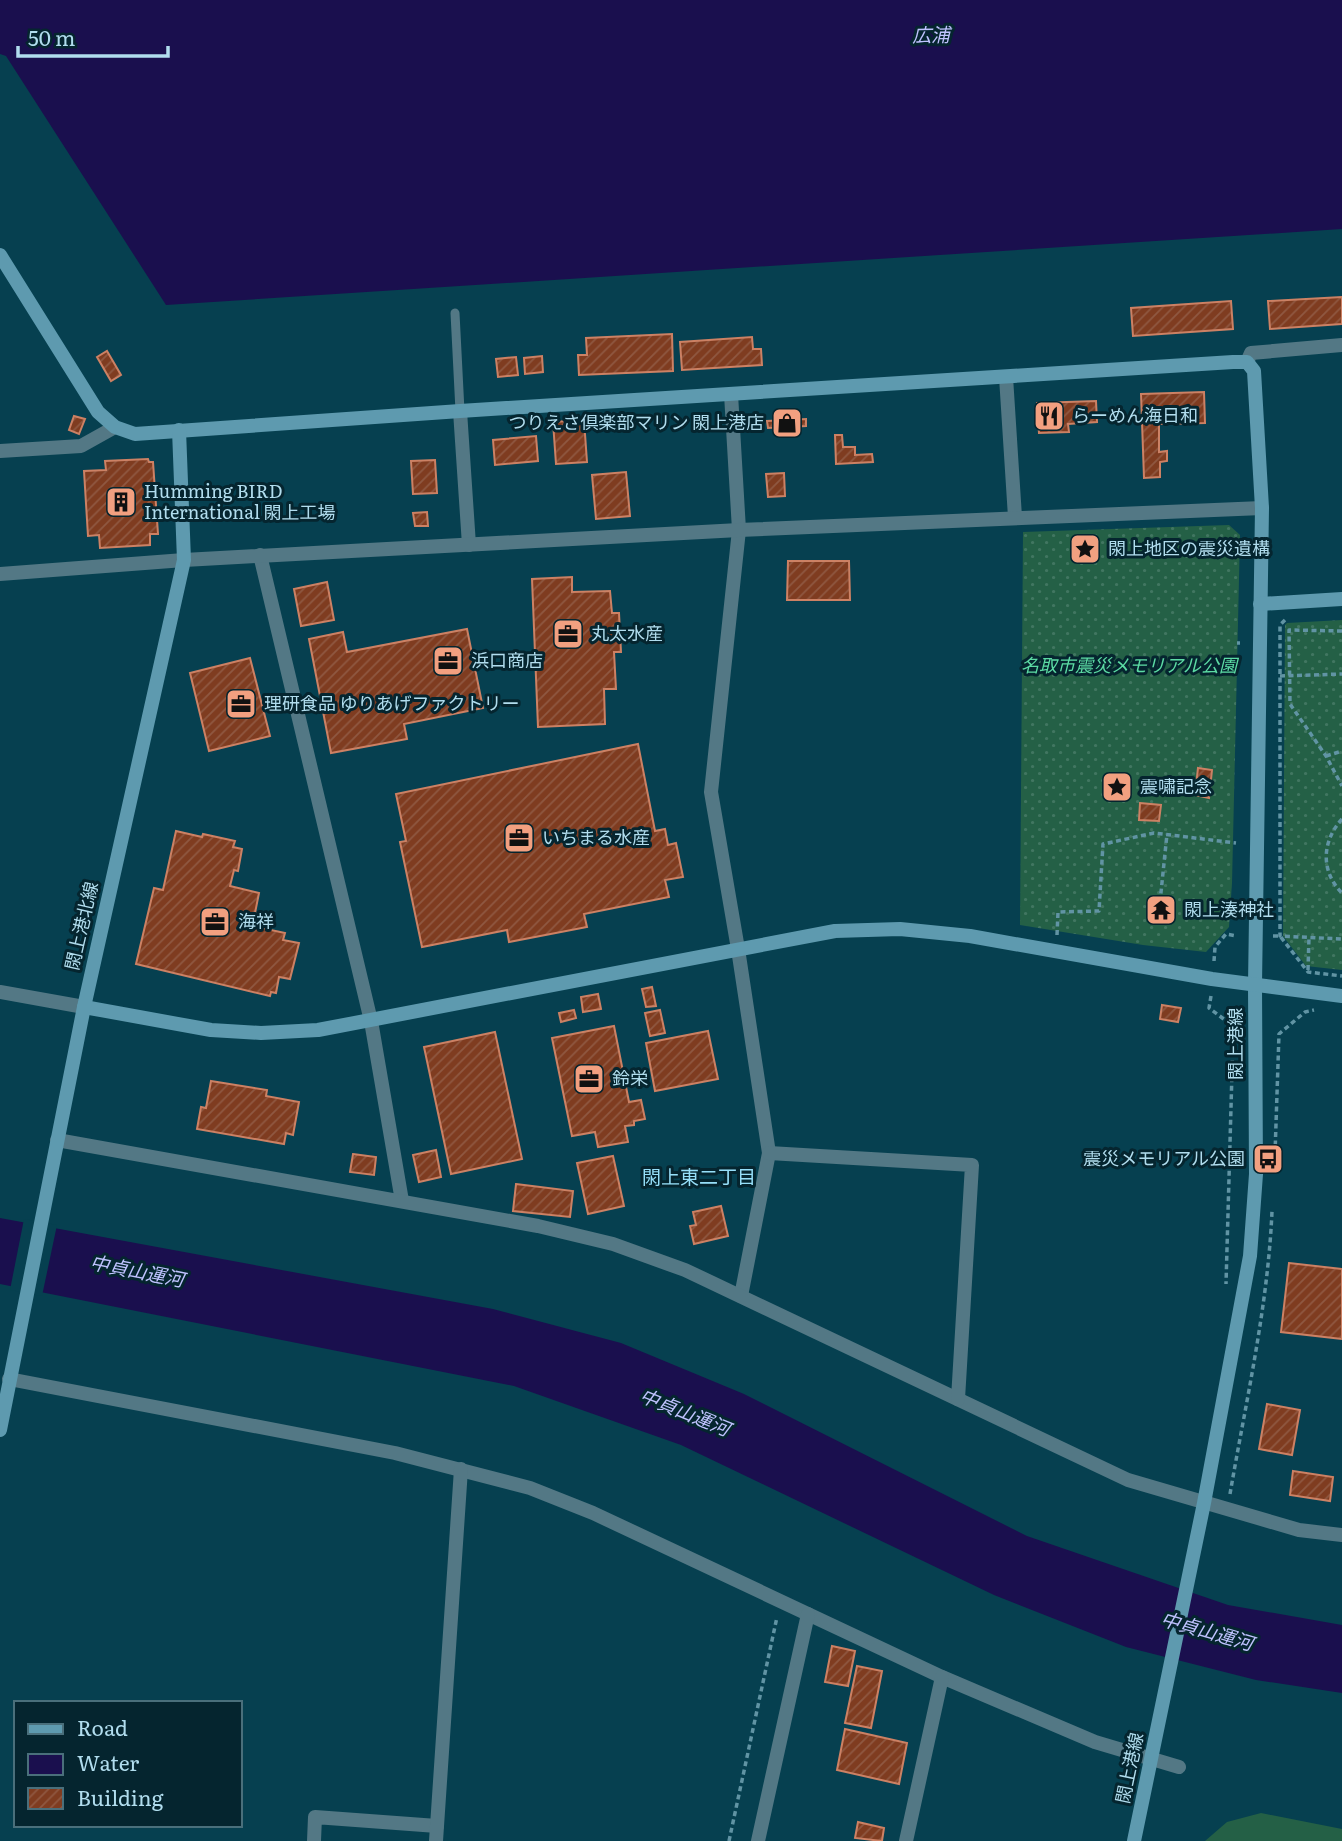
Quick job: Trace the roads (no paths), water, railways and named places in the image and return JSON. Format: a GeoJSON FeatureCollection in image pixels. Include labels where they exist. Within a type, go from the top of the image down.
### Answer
{"type":"FeatureCollection","features":[{"type":"Feature","properties":{"kind":"street"},"geometry":{"type":"LineString","coordinates":[[0,255],[99,412],[115,426],[135,434],[1247,362],[1251,353],[1342,345]]}},
{"type":"Feature","properties":{"kind":"street","name":"閖上港線"},"geometry":{"type":"LineString","coordinates":[[1133,1841],[1193,1560],[1250,1256],[1256,1174],[1255,985],[1262,508],[1254,371],[1247,362]]}},
{"type":"Feature","properties":{"kind":"street"},"geometry":{"type":"LineString","coordinates":[[1006,377],[1015,517]]}},
{"type":"Feature","properties":{"kind":"street"},"geometry":{"type":"LineString","coordinates":[[731,394],[738,530],[710,792],[738,950],[769,1153],[741,1296]]}},
{"type":"Feature","properties":{"kind":"street"},"geometry":{"type":"LineString","coordinates":[[460,411],[469,544]]}},
{"type":"Feature","properties":{"kind":"street"},"geometry":{"type":"LineString","coordinates":[[0,451],[81,446],[115,426]]}},
{"type":"Feature","properties":{"kind":"street","name":"閖上港北線"},"geometry":{"type":"LineString","coordinates":[[0,1430],[84,1007],[184,560],[179,430]]}},
{"type":"Feature","properties":{"kind":"street"},"geometry":{"type":"LineString","coordinates":[[0,574],[260,555],[469,544],[1015,517],[1262,508]]}},
{"type":"Feature","properties":{"kind":"street"},"geometry":{"type":"LineString","coordinates":[[260,555],[371,1021],[402,1201]]}},
{"type":"Feature","properties":{"kind":"street"},"geometry":{"type":"LineString","coordinates":[[1260,604],[1342,599]]}},
{"type":"Feature","properties":{"kind":"street"},"geometry":{"type":"LineString","coordinates":[[0,992],[211,1030],[317,1030],[835,931],[900,929],[970,936],[1255,985],[1342,996]]}},
{"type":"Feature","properties":{"kind":"street"},"geometry":{"type":"LineString","coordinates":[[57,1140],[537,1226],[613,1244],[685,1270],[1128,1480],[1299,1531],[1342,1535]]}},
{"type":"Feature","properties":{"kind":"street"},"geometry":{"type":"LineString","coordinates":[[769,1153],[972,1165],[958,1399]]}},
{"type":"Feature","properties":{"kind":"street"},"geometry":{"type":"LineString","coordinates":[[9,1379],[395,1452],[530,1488],[593,1513],[942,1677],[1096,1742],[1179,1767]]}},
{"type":"Feature","properties":{"kind":"street"},"geometry":{"type":"LineString","coordinates":[[314,1841],[315,1817],[436,1834],[461,1469]]}},
{"type":"Feature","properties":{"kind":"street"},"geometry":{"type":"LineString","coordinates":[[758,1841],[808,1614]]}},
{"type":"Feature","properties":{"kind":"street"},"geometry":{"type":"LineString","coordinates":[[906,1841],[942,1677]]}},
{"type":"Feature","properties":{"kind":"lane"},"geometry":{"type":"LineString","coordinates":[[456,313],[460,411]]}},
{"type":"Feature","properties":{"kind":"water","name":"広浦"},"geometry":{"type":"Polygon","coordinates":[[[0,0],[1342,0],[1342,229],[166,305],[6,56],[0,54],[0,0]]]}},
{"type":"Feature","properties":{"kind":"water","name":"中貞山運河"},"geometry":{"type":"Polygon","coordinates":[[[0,1218],[493,1309],[621,1343],[744,1394],[1027,1536],[1228,1605],[1342,1625],[1342,1693],[1256,1680],[1126,1647],[994,1595],[681,1445],[514,1386],[0,1284],[0,1218]]]}},
{"type":"Feature","properties":{"kind":"place","name":"らーめん海日和"},"geometry":{"type":"Point","coordinates":[1049,416]}},
{"type":"Feature","properties":{"kind":"place","name":"つりえさ倶楽部マリン 閖上港店"},"geometry":{"type":"Point","coordinates":[787,423]}},
{"type":"Feature","properties":{"kind":"place","name":"Humming BIRD International 閖上工場"},"geometry":{"type":"Point","coordinates":[121,502]}},
{"type":"Feature","properties":{"kind":"place","name":"閖上地区の震災遺構"},"geometry":{"type":"Point","coordinates":[1085,549]}},
{"type":"Feature","properties":{"kind":"place","name":"丸太水産"},"geometry":{"type":"Point","coordinates":[568,634]}},
{"type":"Feature","properties":{"kind":"place","name":"浜口商店"},"geometry":{"type":"Point","coordinates":[448,661]}},
{"type":"Feature","properties":{"kind":"place","name":"理研食品 ゆりあげファクトリー"},"geometry":{"type":"Point","coordinates":[241,704]}},
{"type":"Feature","properties":{"kind":"place","name":"震嘯記念"},"geometry":{"type":"Point","coordinates":[1117,787]}},
{"type":"Feature","properties":{"kind":"place","name":"いちまる水産"},"geometry":{"type":"Point","coordinates":[519,838]}},
{"type":"Feature","properties":{"kind":"place","name":"閖上湊神社"},"geometry":{"type":"Point","coordinates":[1161,910]}},
{"type":"Feature","properties":{"kind":"place","name":"海祥"},"geometry":{"type":"Point","coordinates":[215,922]}},
{"type":"Feature","properties":{"kind":"place","name":"鈴栄"},"geometry":{"type":"Point","coordinates":[589,1079]}},
{"type":"Feature","properties":{"kind":"place","name":"震災メモリアル公園"},"geometry":{"type":"Point","coordinates":[1268,1159]}},
{"type":"Feature","properties":{"kind":"district","name":"閖上東二丁目"},"geometry":{"type":"Point","coordinates":[699,1177]}},
{"type":"Feature","properties":{"kind":"park label","name":"名取市震災メモリアル公園"},"geometry":{"type":"Point","coordinates":[1129,666]}}]}
